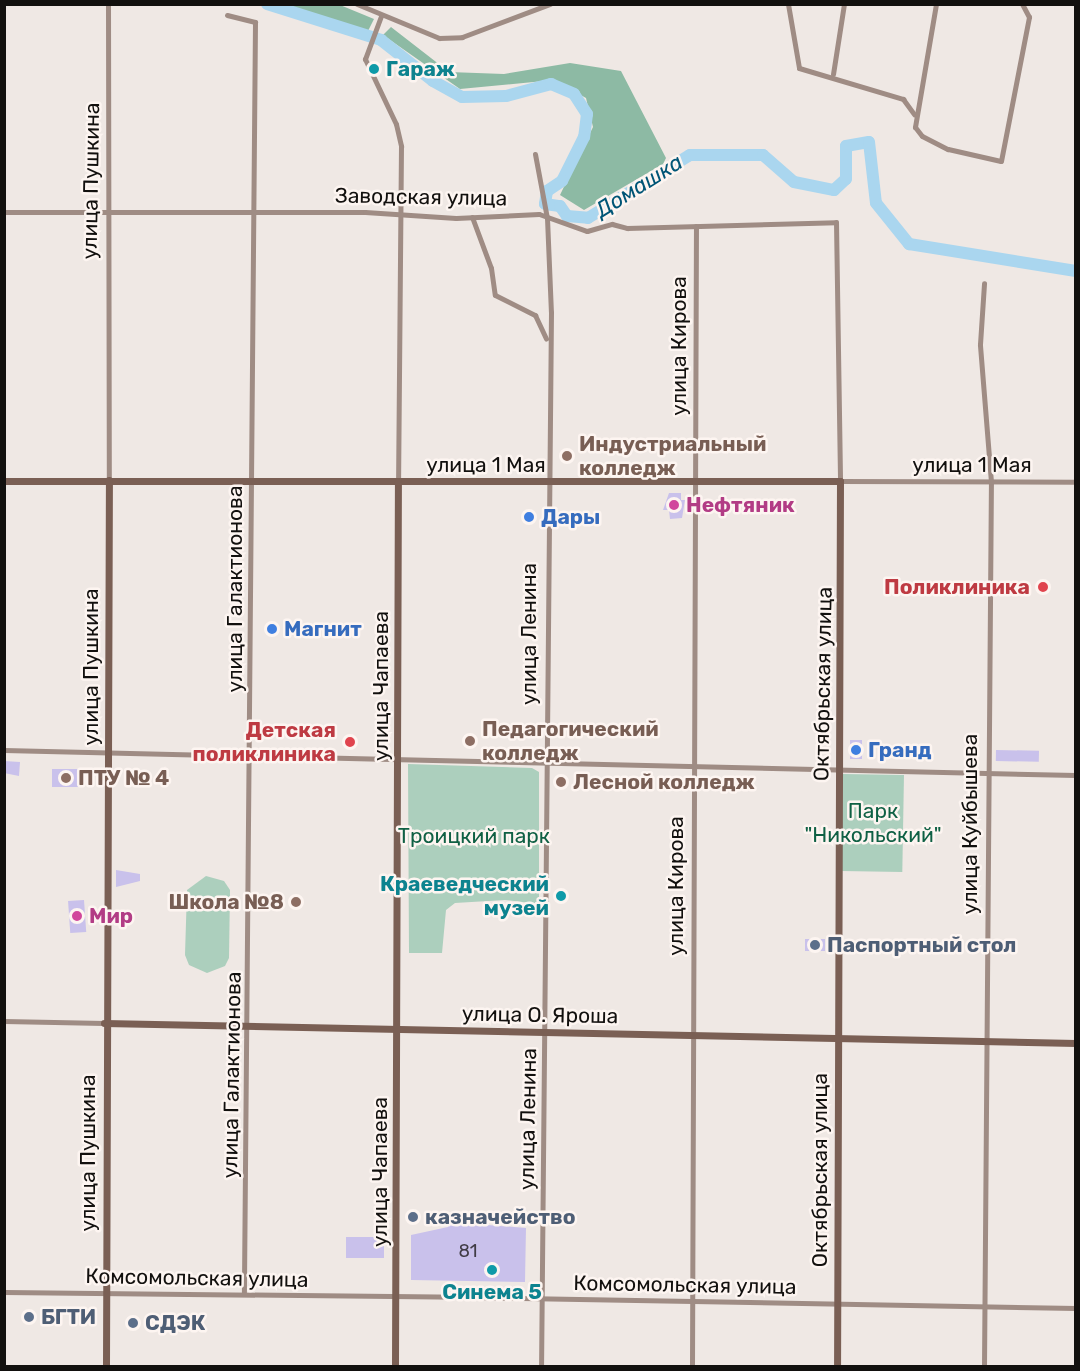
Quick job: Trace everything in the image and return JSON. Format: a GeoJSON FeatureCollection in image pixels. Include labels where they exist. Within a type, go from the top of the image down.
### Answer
{"type":"FeatureCollection","features":[{"type":"Feature","properties":{"kind":"main road","name":"улица Пушкина"},"geometry":{"type":"LineString","coordinates":[[106,1366],[104,1023],[109,480]]}},
{"type":"Feature","properties":{"kind":"main road","name":"улица 1 Мая"},"geometry":{"type":"LineString","coordinates":[[4,481],[840,481]]}},
{"type":"Feature","properties":{"kind":"main road","name":"улица Чапаева"},"geometry":{"type":"LineString","coordinates":[[395,1366],[398,481]]}},
{"type":"Feature","properties":{"kind":"main road","name":"Октябрьская улица"},"geometry":{"type":"LineString","coordinates":[[837,1366],[836,1037],[840,481]]}},
{"type":"Feature","properties":{"kind":"main road","name":"улица О. Яроша"},"geometry":{"type":"LineString","coordinates":[[104,1023],[1076,1043]]}},
{"type":"Feature","properties":{"kind":"street","name":"улица Пушкина"},"geometry":{"type":"LineString","coordinates":[[108,4],[108,213],[105,298],[109,480]]}},
{"type":"Feature","properties":{"kind":"street"},"geometry":{"type":"LineString","coordinates":[[357,4],[381,16],[439,38],[462,37],[549,5]]}},
{"type":"Feature","properties":{"kind":"street"},"geometry":{"type":"LineString","coordinates":[[788,4],[799,68],[833,74],[903,99],[914,114],[922,136],[948,149],[1000,161],[1029,17],[1022,4]]}},
{"type":"Feature","properties":{"kind":"street"},"geometry":{"type":"LineString","coordinates":[[833,74],[844,4]]}},
{"type":"Feature","properties":{"kind":"street"},"geometry":{"type":"LineString","coordinates":[[914,114],[936,4]]}},
{"type":"Feature","properties":{"kind":"street","name":"улица Галактионова"},"geometry":{"type":"LineString","coordinates":[[227,15],[255,22],[250,1025],[244,1294]]}},
{"type":"Feature","properties":{"kind":"street","name":"улица Чапаева"},"geometry":{"type":"LineString","coordinates":[[381,16],[365,59],[396,124],[401,146],[398,481]]}},
{"type":"Feature","properties":{"kind":"street","name":"улица Ленина"},"geometry":{"type":"LineString","coordinates":[[536,154],[547,218],[551,312],[547,340],[545,1031],[541,1366]]}},
{"type":"Feature","properties":{"kind":"street","name":"Заводская улица"},"geometry":{"type":"LineString","coordinates":[[4,212],[365,212],[399,216],[547,218],[587,231],[612,224],[627,228],[832,221]]}},
{"type":"Feature","properties":{"kind":"street"},"geometry":{"type":"LineString","coordinates":[[472,217],[491,268],[495,295],[535,315],[547,340]]}},
{"type":"Feature","properties":{"kind":"street","name":"Октябрьская улица"},"geometry":{"type":"LineString","coordinates":[[832,221],[836,222],[840,317],[840,481]]}},
{"type":"Feature","properties":{"kind":"street","name":"улица Кирова"},"geometry":{"type":"LineString","coordinates":[[692,1366],[692,765],[696,481],[696,226]]}},
{"type":"Feature","properties":{"kind":"street","name":"улица Куйбышева"},"geometry":{"type":"LineString","coordinates":[[984,283],[980,344],[991,482],[984,1366]]}},
{"type":"Feature","properties":{"kind":"street","name":"улица 1 Мая"},"geometry":{"type":"LineString","coordinates":[[840,481],[1076,482]]}},
{"type":"Feature","properties":{"kind":"street"},"geometry":{"type":"LineString","coordinates":[[4,750],[1076,775]]}},
{"type":"Feature","properties":{"kind":"street","name":"улица О. Яроша"},"geometry":{"type":"LineString","coordinates":[[4,1022],[104,1023]]}},
{"type":"Feature","properties":{"kind":"street","name":"Комсомольская улица"},"geometry":{"type":"LineString","coordinates":[[4,1292],[460,1298]]}},
{"type":"Feature","properties":{"kind":"street","name":"Комсомольская улица"},"geometry":{"type":"LineString","coordinates":[[473,1297],[1076,1308]]}},
{"type":"Feature","properties":{"kind":"green space"},"geometry":{"type":"Polygon","coordinates":[[[284,5],[340,5],[374,19],[368,31],[284,5]]]}},
{"type":"Feature","properties":{"kind":"green space"},"geometry":{"type":"Polygon","coordinates":[[[391,27],[449,72],[504,74],[570,63],[621,71],[666,158],[663,164],[584,210],[560,195],[593,127],[586,98],[554,80],[460,89],[383,35],[391,27]]]}},
{"type":"Feature","properties":{"kind":"green space","name":"Троицкий парк"},"geometry":{"type":"Polygon","coordinates":[[[408,764],[532,768],[539,772],[539,904],[505,900],[455,903],[446,910],[442,953],[409,953],[408,764]]]}},
{"type":"Feature","properties":{"kind":"green space","name":"Парк \"Никольский\""},"geometry":{"type":"Polygon","coordinates":[[[843,774],[904,775],[902,872],[841,871],[843,774]]]}},
{"type":"Feature","properties":{"kind":"green space"},"geometry":{"type":"Polygon","coordinates":[[[206,876],[224,881],[230,890],[229,958],[225,966],[207,973],[189,965],[185,955],[187,890],[206,876]]]}},
{"type":"Feature","properties":{"kind":"building","name":"Нефтяник"},"geometry":{"type":"Polygon","coordinates":[[[669,493],[681,493],[681,500],[685,500],[682,518],[670,519],[669,510],[663,510],[669,493]]]}},
{"type":"Feature","properties":{"kind":"building","name":"Гранд"},"geometry":{"type":"Polygon","coordinates":[[[850,740],[862,740],[862,759],[850,759],[850,740]]]}},
{"type":"Feature","properties":{"kind":"building"},"geometry":{"type":"Polygon","coordinates":[[[996,750],[1039,751],[1039,762],[996,761],[996,750]]]}},
{"type":"Feature","properties":{"kind":"building"},"geometry":{"type":"Polygon","coordinates":[[[4,761],[20,762],[19,776],[4,773],[4,761]]]}},
{"type":"Feature","properties":{"kind":"building","name":"ПТУ № 4"},"geometry":{"type":"Polygon","coordinates":[[[52,769],[81,769],[81,787],[52,787],[52,769]]]}},
{"type":"Feature","properties":{"kind":"building"},"geometry":{"type":"Polygon","coordinates":[[[116,870],[140,874],[140,881],[116,887],[116,870]]]}},
{"type":"Feature","properties":{"kind":"building","name":"Мир"},"geometry":{"type":"Polygon","coordinates":[[[84,900],[86,932],[70,933],[68,901],[84,900]]]}},
{"type":"Feature","properties":{"kind":"building","name":"Паспортный стол"},"geometry":{"type":"Polygon","coordinates":[[[805,939],[825,939],[825,951],[805,951],[805,939]]]}},
{"type":"Feature","properties":{"kind":"building"},"geometry":{"type":"Polygon","coordinates":[[[448,1222],[526,1228],[525,1282],[411,1280],[411,1235],[448,1227],[448,1222]]]}},
{"type":"Feature","properties":{"kind":"building"},"geometry":{"type":"Polygon","coordinates":[[[346,1237],[384,1237],[384,1258],[346,1258],[346,1237]]]}},
{"type":"Feature","properties":{"kind":"waterway","name":"Домашка"},"geometry":{"type":"LineString","coordinates":[[267,4],[381,40],[433,81],[462,97],[506,96],[551,84],[574,94],[587,114],[584,137],[562,181],[547,191],[545,204],[560,206],[567,216],[588,218],[690,155],[763,155],[794,182],[834,190],[846,179],[846,146],[869,142],[876,203],[909,244],[1076,271]]}},
{"type":"Feature","properties":{"kind":"place","name":"Гараж"},"geometry":{"type":"Point","coordinates":[374,69]}},
{"type":"Feature","properties":{"kind":"place","name":"Индустриальный колледж"},"geometry":{"type":"Point","coordinates":[567,456]}},
{"type":"Feature","properties":{"kind":"place","name":"Нефтяник"},"geometry":{"type":"Point","coordinates":[674,505]}},
{"type":"Feature","properties":{"kind":"place","name":"Дары"},"geometry":{"type":"Point","coordinates":[529,517]}},
{"type":"Feature","properties":{"kind":"place","name":"Поликлиника"},"geometry":{"type":"Point","coordinates":[1043,587]}},
{"type":"Feature","properties":{"kind":"place","name":"Магнит"},"geometry":{"type":"Point","coordinates":[272,629]}},
{"type":"Feature","properties":{"kind":"place","name":"Педагогический колледж"},"geometry":{"type":"Point","coordinates":[470,741]}},
{"type":"Feature","properties":{"kind":"place","name":"Детская поликлиника"},"geometry":{"type":"Point","coordinates":[350,742]}},
{"type":"Feature","properties":{"kind":"place","name":"Гранд"},"geometry":{"type":"Point","coordinates":[856,750]}},
{"type":"Feature","properties":{"kind":"place","name":"ПТУ № 4"},"geometry":{"type":"Point","coordinates":[66,778]}},
{"type":"Feature","properties":{"kind":"place","name":"Лесной колледж"},"geometry":{"type":"Point","coordinates":[561,782]}},
{"type":"Feature","properties":{"kind":"place","name":"Краеведческий музей"},"geometry":{"type":"Point","coordinates":[561,896]}},
{"type":"Feature","properties":{"kind":"place","name":"Школа №8"},"geometry":{"type":"Point","coordinates":[296,902]}},
{"type":"Feature","properties":{"kind":"place","name":"Мир"},"geometry":{"type":"Point","coordinates":[77,916]}},
{"type":"Feature","properties":{"kind":"place","name":"Паспортный стол"},"geometry":{"type":"Point","coordinates":[815,945]}},
{"type":"Feature","properties":{"kind":"place","name":"казначейство"},"geometry":{"type":"Point","coordinates":[413,1217]}},
{"type":"Feature","properties":{"kind":"place","name":"Синема 5"},"geometry":{"type":"Point","coordinates":[492,1270]}},
{"type":"Feature","properties":{"kind":"place","name":"БГТИ"},"geometry":{"type":"Point","coordinates":[29,1317]}},
{"type":"Feature","properties":{"kind":"place","name":"СДЭК"},"geometry":{"type":"Point","coordinates":[133,1323]}}]}
